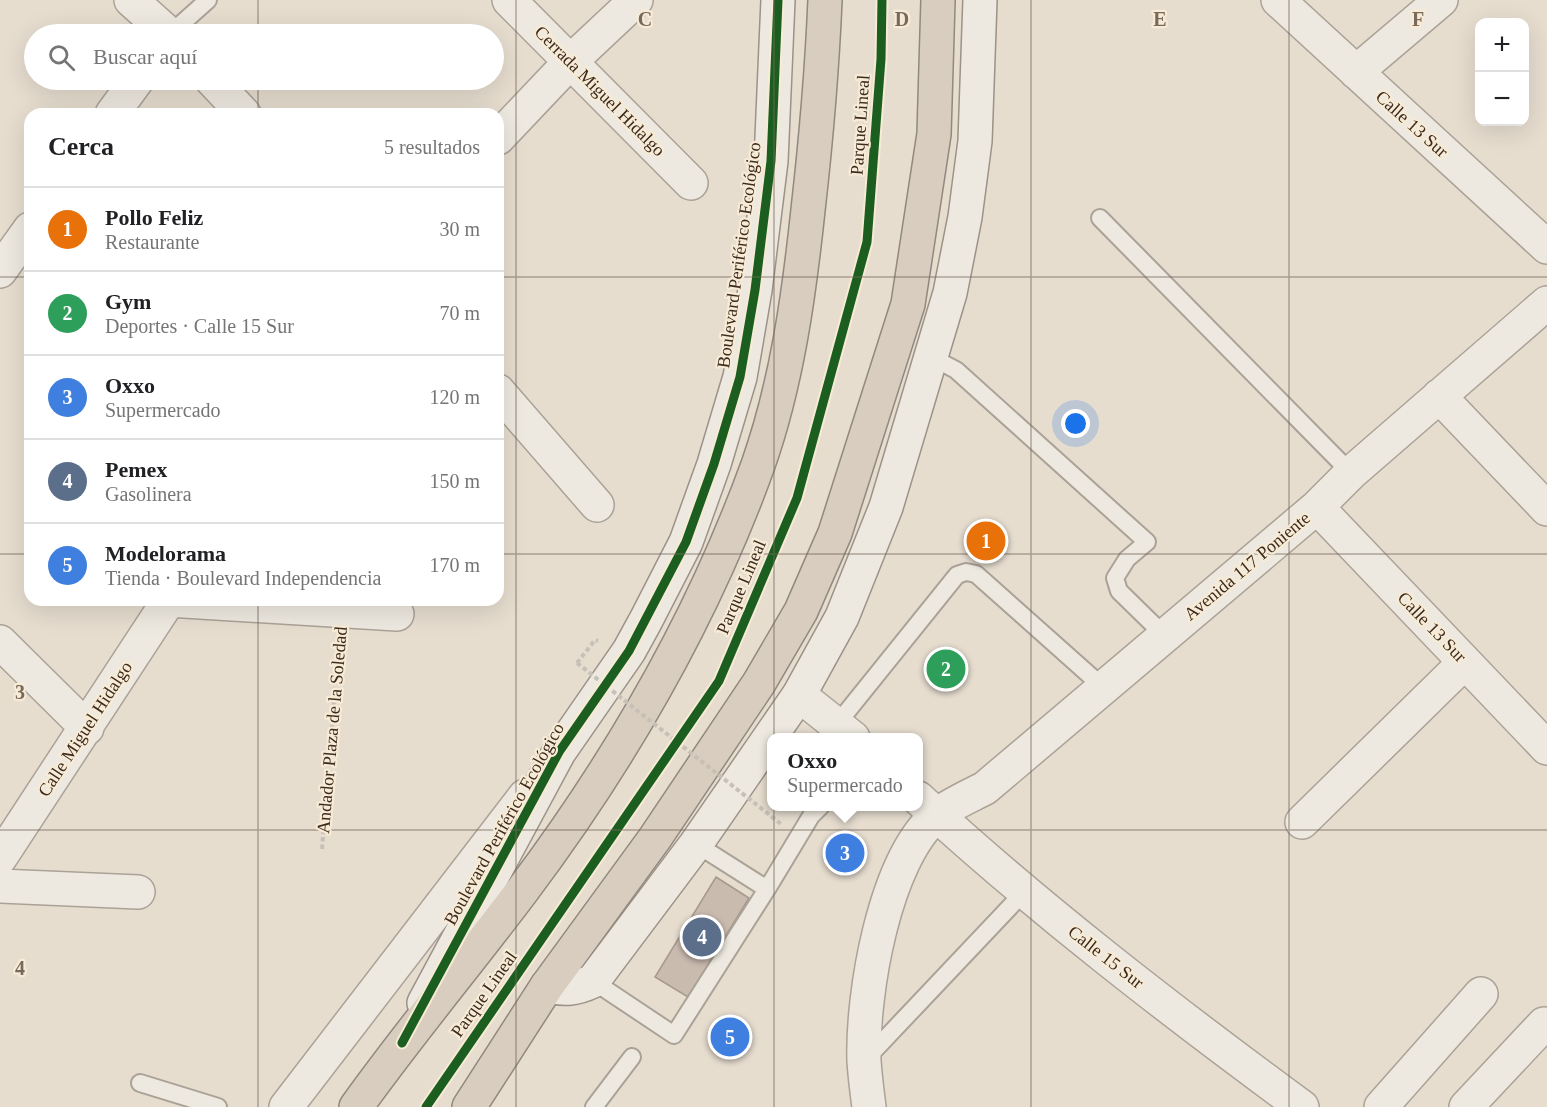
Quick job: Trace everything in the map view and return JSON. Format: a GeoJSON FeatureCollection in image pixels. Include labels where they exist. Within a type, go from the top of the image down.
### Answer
{"type":"FeatureCollection","features":[{"type":"Feature","properties":{"kind":"highway","name":"Boulevard Periférico Ecológico"},"geometry":{"type":"LineString","coordinates":[[356,1107],[402,1043],[523,889],[619,750],[713,579],[759,462],[784,372],[800,283],[821,91],[825,0]]}},
{"type":"Feature","properties":{"kind":"highway"},"geometry":{"type":"LineString","coordinates":[[469,1107],[547,986],[668,819],[759,683],[801,611],[835,532],[908,304],[934,134],[938,0]]}},
{"type":"Feature","properties":{"kind":"street"},"geometry":{"type":"LineString","coordinates":[[131,0],[158,24]]}},
{"type":"Feature","properties":{"kind":"street","name":"Cerrada Miguel Hidalgo"},"geometry":{"type":"LineString","coordinates":[[509,0],[691,183]]}},
{"type":"Feature","properties":{"kind":"street"},"geometry":{"type":"LineString","coordinates":[[504,132],[571,61],[636,0]]}},
{"type":"Feature","properties":{"kind":"street","name":"Boulevard Periférico Ecológico"},"geometry":{"type":"LineString","coordinates":[[402,1043],[559,752],[629,651],[686,542],[714,464],[736,388],[755,290],[771,161],[778,0]]}},
{"type":"Feature","properties":{"kind":"street"},"geometry":{"type":"LineString","coordinates":[[773,733],[799,695],[842,617],[886,507],[950,293],[965,217],[975,141],[980,0]]}},
{"type":"Feature","properties":{"kind":"street","name":"Calle 13 Sur"},"geometry":{"type":"LineString","coordinates":[[1278,0],[1547,247]]}},
{"type":"Feature","properties":{"kind":"street"},"geometry":{"type":"LineString","coordinates":[[1356,72],[1441,0]]}},
{"type":"Feature","properties":{"kind":"street"},"geometry":{"type":"LineString","coordinates":[[116,108],[130,90]]}},
{"type":"Feature","properties":{"kind":"street"},"geometry":{"type":"LineString","coordinates":[[221,90],[238,108]]}},
{"type":"Feature","properties":{"kind":"street"},"geometry":{"type":"LineString","coordinates":[[0,271],[24,237]]}},
{"type":"Feature","properties":{"kind":"street","name":"Avenida 117 Poniente"},"geometry":{"type":"LineString","coordinates":[[928,806],[986,788],[1317,507],[1351,473],[1547,303]]}},
{"type":"Feature","properties":{"kind":"street"},"geometry":{"type":"LineString","coordinates":[[1439,396],[1547,509]]}},
{"type":"Feature","properties":{"kind":"street"},"geometry":{"type":"LineString","coordinates":[[504,398],[597,505]]}},
{"type":"Feature","properties":{"kind":"street","name":"Calle 13 Sur"},"geometry":{"type":"LineString","coordinates":[[1317,507],[1547,748]]}},
{"type":"Feature","properties":{"kind":"street","name":"Calle Miguel Hidalgo"},"geometry":{"type":"LineString","coordinates":[[0,858],[165,606]]}},
{"type":"Feature","properties":{"kind":"street"},"geometry":{"type":"LineString","coordinates":[[263,606],[397,614]]}},
{"type":"Feature","properties":{"kind":"street"},"geometry":{"type":"LineString","coordinates":[[0,642],[87,728]]}},
{"type":"Feature","properties":{"kind":"street"},"geometry":{"type":"LineString","coordinates":[[1302,822],[1465,662]]}},
{"type":"Feature","properties":{"kind":"street"},"geometry":{"type":"LineString","coordinates":[[799,695],[845,731]]}},
{"type":"Feature","properties":{"kind":"street"},"geometry":{"type":"LineString","coordinates":[[547,986],[562,989],[577,988],[593,981],[696,844],[767,741]]}},
{"type":"Feature","properties":{"kind":"street"},"geometry":{"type":"LineString","coordinates":[[286,1107],[559,752]]}},
{"type":"Feature","properties":{"kind":"street"},"geometry":{"type":"LineString","coordinates":[[869,1107],[864,1061],[874,954],[889,898],[928,806]]}},
{"type":"Feature","properties":{"kind":"street","name":"Calle 15 Sur"},"geometry":{"type":"LineString","coordinates":[[928,806],[1024,892],[1230,1054],[1302,1107]]}},
{"type":"Feature","properties":{"kind":"street"},"geometry":{"type":"LineString","coordinates":[[0,886],[138,892]]}},
{"type":"Feature","properties":{"kind":"street"},"geometry":{"type":"LineString","coordinates":[[1381,1107],[1481,994]]}},
{"type":"Feature","properties":{"kind":"street"},"geometry":{"type":"LineString","coordinates":[[1466,1107],[1544,1024]]}},
{"type":"Feature","properties":{"kind":"lane"},"geometry":{"type":"LineString","coordinates":[[180,24],[208,0]]}},
{"type":"Feature","properties":{"kind":"lane"},"geometry":{"type":"LineString","coordinates":[[1100,218],[1351,473]]}},
{"type":"Feature","properties":{"kind":"lane"},"geometry":{"type":"LineString","coordinates":[[931,357],[956,370],[1147,542],[1126,559],[1115,578],[1119,591],[1165,636]]}},
{"type":"Feature","properties":{"kind":"lane"},"geometry":{"type":"LineString","coordinates":[[845,731],[957,575],[966,572],[976,574],[1104,688]]}},
{"type":"Feature","properties":{"kind":"lane"},"geometry":{"type":"LineString","coordinates":[[593,981],[674,1035],[811,816],[817,811]]}},
{"type":"Feature","properties":{"kind":"lane"},"geometry":{"type":"LineString","coordinates":[[696,844],[767,888]]}},
{"type":"Feature","properties":{"kind":"lane"},"geometry":{"type":"LineString","coordinates":[[864,1061],[1024,892]]}},
{"type":"Feature","properties":{"kind":"lane"},"geometry":{"type":"LineString","coordinates":[[594,1107],[632,1057]]}},
{"type":"Feature","properties":{"kind":"lane"},"geometry":{"type":"LineString","coordinates":[[140,1083],[218,1107]]}},
{"type":"Feature","properties":{"kind":"path"},"geometry":{"type":"LineString","coordinates":[[595,640],[577,663],[781,824]]}},
{"type":"Feature","properties":{"kind":"path"},"geometry":{"type":"LineString","coordinates":[[673,749],[686,729]]}},
{"type":"Feature","properties":{"kind":"building"},"geometry":{"type":"Polygon","coordinates":[[[716,877],[749,898],[688,997],[655,977],[716,877]]]}},
{"type":"Feature","properties":{"kind":"cycle path"},"geometry":{"type":"LineString","coordinates":[[402,1043],[559,752],[629,651],[686,542],[714,464],[740,377],[755,290],[771,161],[778,0]]}},
{"type":"Feature","properties":{"kind":"cycle path","name":"Parque Lineal"},"geometry":{"type":"LineString","coordinates":[[426,1107],[719,681],[797,498],[867,242],[881,59],[882,0]]}},
{"type":"Feature","properties":{"kind":"place","name":"Pollo Feliz"},"geometry":{"type":"Point","coordinates":[986,541]}},
{"type":"Feature","properties":{"kind":"place","name":"Gym"},"geometry":{"type":"Point","coordinates":[946,669]}},
{"type":"Feature","properties":{"kind":"place","name":"Oxxo"},"geometry":{"type":"Point","coordinates":[845,853]}},
{"type":"Feature","properties":{"kind":"place","name":"Pemex"},"geometry":{"type":"Point","coordinates":[702,937]}},
{"type":"Feature","properties":{"kind":"place","name":"Modelorama"},"geometry":{"type":"Point","coordinates":[730,1037]}}]}
